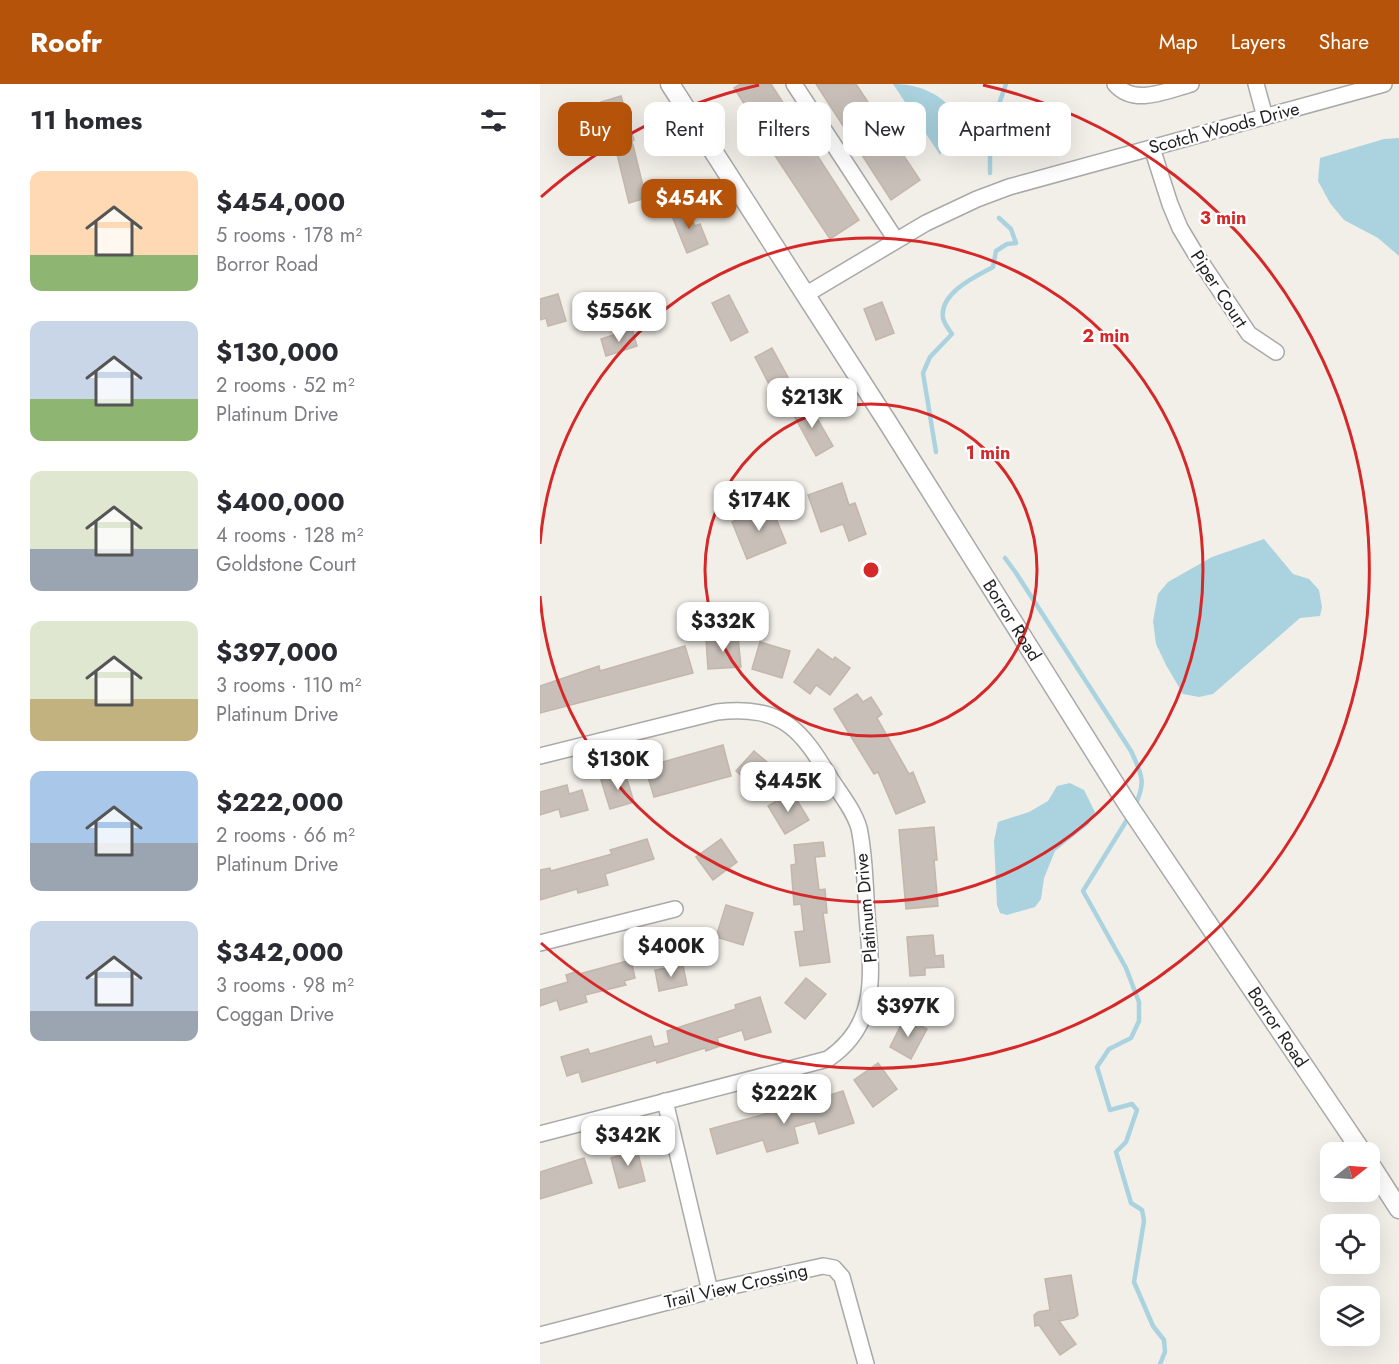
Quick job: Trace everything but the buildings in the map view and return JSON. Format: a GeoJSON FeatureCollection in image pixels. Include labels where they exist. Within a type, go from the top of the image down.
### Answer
{"type":"FeatureCollection","features":[{"type":"Feature","properties":{"kind":"street","name":"Borror Road"},"geometry":{"type":"LineString","coordinates":[[670,84],[1132,811],[1355,1142]]}},
{"type":"Feature","properties":{"kind":"street"},"geometry":{"type":"LineString","coordinates":[[794,84],[896,240]]}},
{"type":"Feature","properties":{"kind":"street"},"geometry":{"type":"LineString","coordinates":[[1114,84],[1121,92],[1134,96],[1157,93],[1191,84]]}},
{"type":"Feature","properties":{"kind":"street"},"geometry":{"type":"LineString","coordinates":[[1256,84],[1265,117]]}},
{"type":"Feature","properties":{"kind":"street","name":"Scotch Woods Drive"},"geometry":{"type":"LineString","coordinates":[[805,295],[947,212],[1009,187],[1384,84]]}},
{"type":"Feature","properties":{"kind":"street","name":"Piper Court"},"geometry":{"type":"LineString","coordinates":[[1152,148],[1170,204],[1180,228],[1195,253],[1249,334],[1276,351]]}},
{"type":"Feature","properties":{"kind":"street","name":"Platinum Drive"},"geometry":{"type":"LineString","coordinates":[[540,756],[717,712],[738,710],[763,713],[791,727],[810,744],[853,813],[858,828],[866,891],[871,979],[865,1017],[846,1045],[828,1059],[540,1134]]}},
{"type":"Feature","properties":{"kind":"street"},"geometry":{"type":"LineString","coordinates":[[540,943],[675,909]]}},
{"type":"Feature","properties":{"kind":"street"},"geometry":{"type":"LineString","coordinates":[[664,1101],[710,1291]]}},
{"type":"Feature","properties":{"kind":"street"},"geometry":{"type":"LineString","coordinates":[[1380,1180],[1399,1209]]}},
{"type":"Feature","properties":{"kind":"street","name":"Trail View Crossing"},"geometry":{"type":"LineString","coordinates":[[540,1335],[710,1291],[823,1266],[834,1268],[842,1277],[866,1364]]}},
{"type":"Feature","properties":{"kind":"water"},"geometry":{"type":"Polygon","coordinates":[[[893,84],[926,90],[945,102],[938,102],[938,152],[926,134],[926,102],[905,102],[893,84]]]}},
{"type":"Feature","properties":{"kind":"water"},"geometry":{"type":"Polygon","coordinates":[[[1399,138],[1399,256],[1378,238],[1344,220],[1330,203],[1318,181],[1320,158],[1384,139],[1399,138]]]}},
{"type":"Feature","properties":{"kind":"water"},"geometry":{"type":"Polygon","coordinates":[[[1264,539],[1293,574],[1309,579],[1319,590],[1322,607],[1320,616],[1300,618],[1213,694],[1199,697],[1183,694],[1156,644],[1153,621],[1158,594],[1168,582],[1212,557],[1264,539]]]}},
{"type":"Feature","properties":{"kind":"water"},"geometry":{"type":"Polygon","coordinates":[[[1070,783],[1084,790],[1095,812],[1089,824],[1055,851],[1044,878],[1041,899],[1035,907],[1007,915],[1000,913],[997,905],[994,841],[998,822],[1029,812],[1048,801],[1057,786],[1070,783]]]}},
{"type":"Feature","properties":{"kind":"waterway"},"geometry":{"type":"LineString","coordinates":[[990,173],[990,130],[1006,84]]}},
{"type":"Feature","properties":{"kind":"waterway"},"geometry":{"type":"LineString","coordinates":[[936,452],[923,373],[930,357],[952,334],[943,318],[943,309],[947,301],[960,286],[993,267],[996,251],[1007,244],[1016,243],[1011,229],[999,218]]}},
{"type":"Feature","properties":{"kind":"waterway"},"geometry":{"type":"LineString","coordinates":[[1005,558],[1131,751],[1138,765],[1142,784],[1135,805]]}},
{"type":"Feature","properties":{"kind":"waterway"},"geometry":{"type":"LineString","coordinates":[[1130,815],[1083,891],[1126,968],[1139,1002],[1139,1021],[1131,1038],[1109,1049],[1097,1067],[1110,1110],[1132,1104],[1137,1110],[1126,1142],[1116,1152],[1131,1203],[1142,1210],[1144,1221],[1134,1282],[1153,1326],[1164,1340],[1165,1352],[1160,1364]]}}]}
